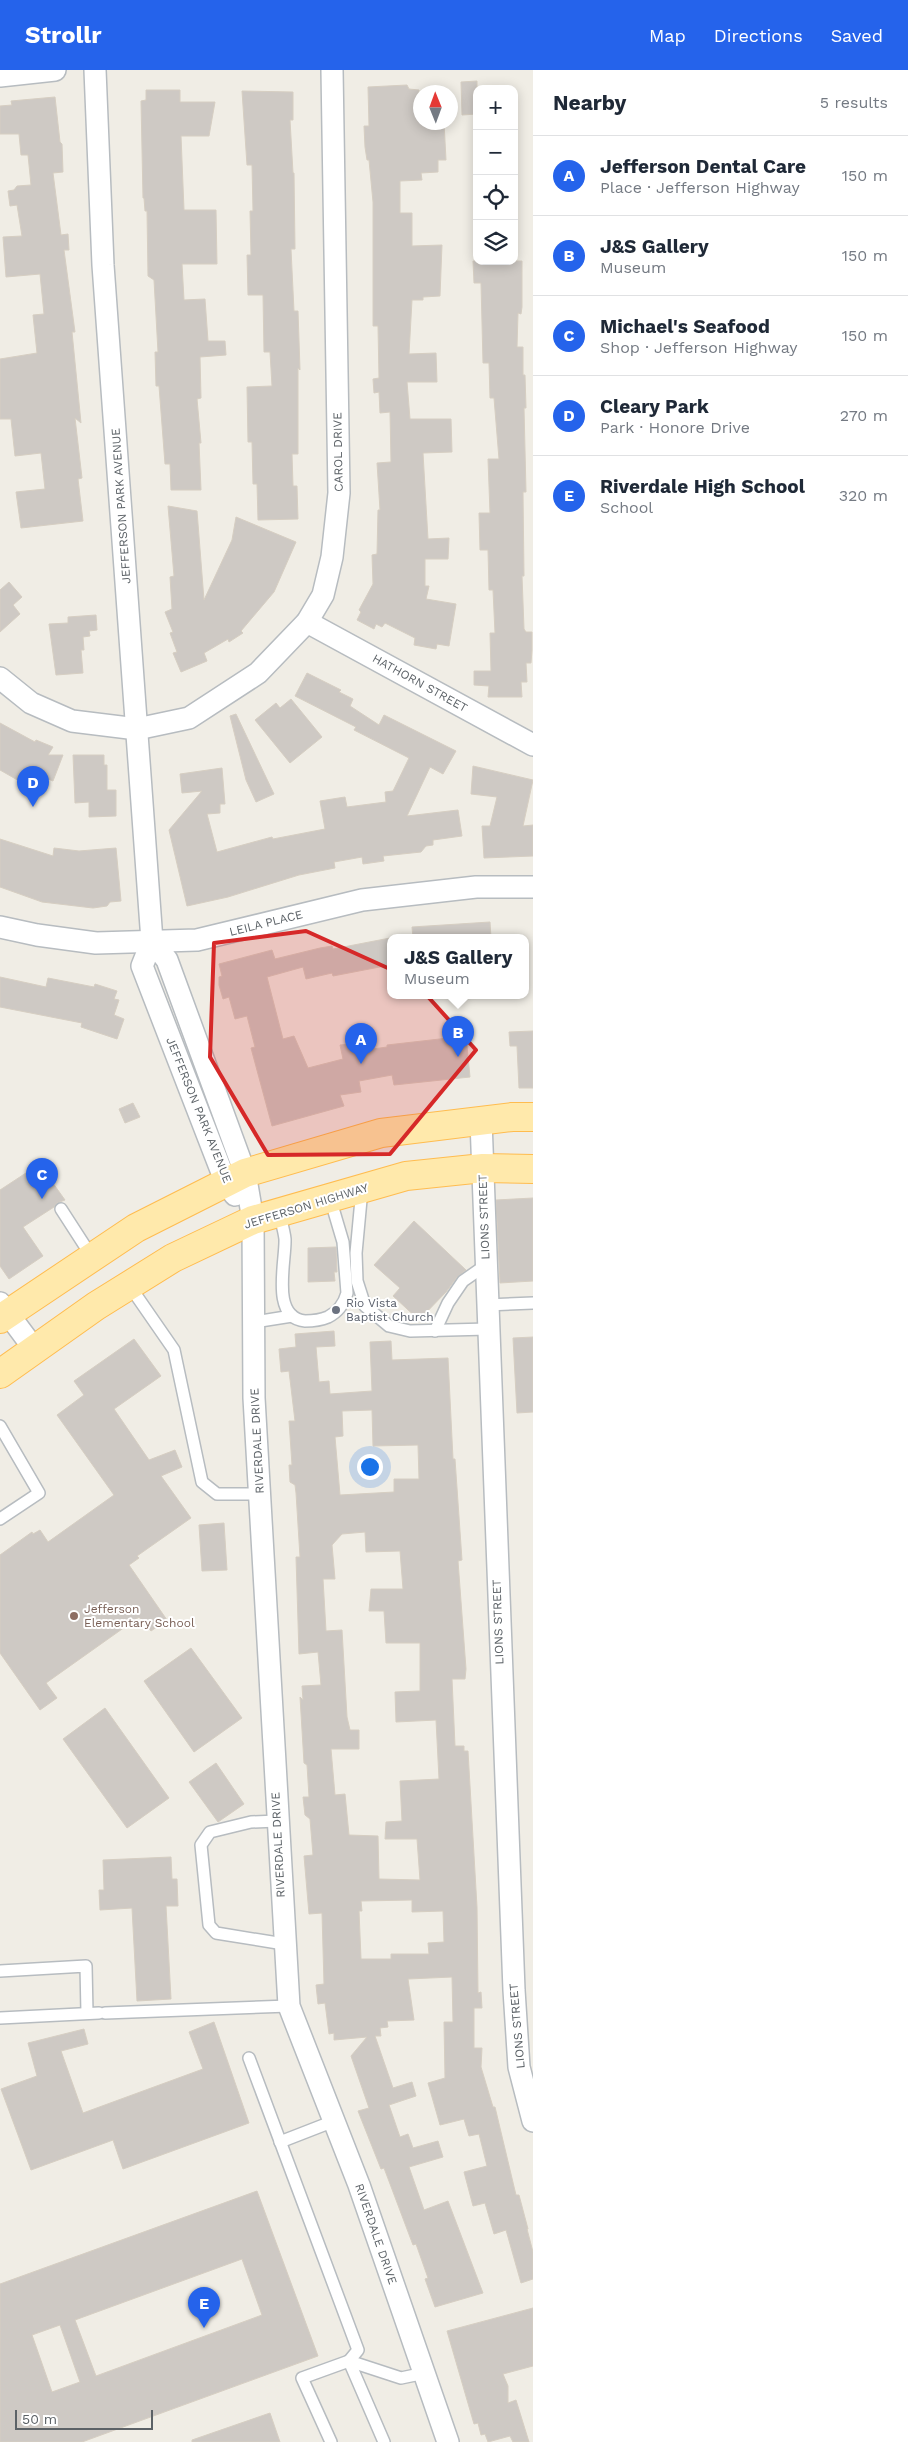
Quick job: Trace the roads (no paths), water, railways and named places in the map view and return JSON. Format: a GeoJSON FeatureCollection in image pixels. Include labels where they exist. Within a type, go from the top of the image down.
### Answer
{"type":"FeatureCollection","features":[{"type":"Feature","properties":{"kind":"main road"},"geometry":{"type":"LineString","coordinates":[[2,1312],[136,1228],[235,1178],[381,1133],[533,1117]]}},
{"type":"Feature","properties":{"kind":"main road","name":"JEFFERSON HIGHWAY"},"geometry":{"type":"LineString","coordinates":[[0,1374],[129,1285],[172,1258],[253,1220],[406,1176],[483,1168],[533,1169]]}},
{"type":"Feature","properties":{"kind":"street"},"geometry":{"type":"LineString","coordinates":[[0,76],[55,70]]}},
{"type":"Feature","properties":{"kind":"street","name":"JEFFERSON PARK AVENUE"},"geometry":{"type":"LineString","coordinates":[[95,70],[103,265],[152,941],[166,960],[235,1178],[253,1220]]}},
{"type":"Feature","properties":{"kind":"street","name":"CAROL DRIVE"},"geometry":{"type":"LineString","coordinates":[[0,678],[31,703],[72,721],[137,729],[189,718],[258,673],[307,622],[323,595],[332,557],[339,493],[332,70]]}},
{"type":"Feature","properties":{"kind":"street","name":"HATHORN STREET"},"geometry":{"type":"LineString","coordinates":[[307,622],[533,745]]}},
{"type":"Feature","properties":{"kind":"street","name":"LEILA PLACE"},"geometry":{"type":"LineString","coordinates":[[0,927],[37,935],[96,943],[197,940],[362,900],[476,887],[533,887]]}},
{"type":"Feature","properties":{"kind":"street","name":"LIONS STREET"},"geometry":{"type":"LineString","coordinates":[[481,1121],[507,1860],[517,2047],[519,2067],[533,2121]]}},
{"type":"Feature","properties":{"kind":"street","name":"RIVERDALE DRIVE"},"geometry":{"type":"LineString","coordinates":[[253,1220],[254,1398],[268,1610],[276,1821],[289,2006],[359,2184],[448,2442]]}},
{"type":"Feature","properties":{"kind":"street"},"geometry":{"type":"LineString","coordinates":[[2,1312],[35,1350]]}},
{"type":"Feature","properties":{"kind":"lane"},"geometry":{"type":"LineString","coordinates":[[362,1189],[356,1252],[357,1281],[365,1306],[389,1326],[410,1331],[488,1329]]}},
{"type":"Feature","properties":{"kind":"lane"},"geometry":{"type":"LineString","coordinates":[[279,1212],[285,1239],[282,1265],[285,1308],[292,1316],[300,1320],[311,1321],[326,1318],[337,1312],[345,1302],[346,1284],[343,1242],[330,1198]]}},
{"type":"Feature","properties":{"kind":"lane"},"geometry":{"type":"LineString","coordinates":[[61,1209],[92,1257]]}},
{"type":"Feature","properties":{"kind":"lane"},"geometry":{"type":"LineString","coordinates":[[435,1331],[448,1303],[463,1281],[486,1265]]}},
{"type":"Feature","properties":{"kind":"lane"},"geometry":{"type":"LineString","coordinates":[[129,1285],[174,1350],[202,1482],[217,1494],[260,1494]]}},
{"type":"Feature","properties":{"kind":"lane"},"geometry":{"type":"LineString","coordinates":[[487,1305],[533,1303]]}},
{"type":"Feature","properties":{"kind":"lane"},"geometry":{"type":"LineString","coordinates":[[254,1322],[292,1316]]}},
{"type":"Feature","properties":{"kind":"lane"},"geometry":{"type":"LineString","coordinates":[[0,1426],[39,1493],[0,1519]]}},
{"type":"Feature","properties":{"kind":"lane"},"geometry":{"type":"LineString","coordinates":[[276,1821],[251,1822],[210,1832],[200,1845],[209,1925],[216,1933],[284,1944]]}},
{"type":"Feature","properties":{"kind":"lane"},"geometry":{"type":"LineString","coordinates":[[0,1971],[86,1966],[97,2013]]}},
{"type":"Feature","properties":{"kind":"lane"},"geometry":{"type":"LineString","coordinates":[[0,2018],[289,2006]]}},
{"type":"Feature","properties":{"kind":"lane"},"geometry":{"type":"LineString","coordinates":[[249,2058],[358,2350],[349,2362],[302,2378],[331,2442]]}},
{"type":"Feature","properties":{"kind":"lane"},"geometry":{"type":"LineString","coordinates":[[280,2142],[334,2121]]}},
{"type":"Feature","properties":{"kind":"lane"},"geometry":{"type":"LineString","coordinates":[[349,2362],[401,2378],[425,2373]]}},
{"type":"Feature","properties":{"kind":"lane"},"geometry":{"type":"LineString","coordinates":[[349,2362],[384,2442]]}},
{"type":"Feature","properties":{"kind":"place","name":"Cleary Park"},"geometry":{"type":"Point","coordinates":[33,807]}},
{"type":"Feature","properties":{"kind":"place","name":"J&S Gallery"},"geometry":{"type":"Point","coordinates":[458,1057]}},
{"type":"Feature","properties":{"kind":"place","name":"Jefferson Dental Care"},"geometry":{"type":"Point","coordinates":[361,1064]}},
{"type":"Feature","properties":{"kind":"place","name":"Michael's Seafood"},"geometry":{"type":"Point","coordinates":[42,1199]}},
{"type":"Feature","properties":{"kind":"place","name":"Rio Vista Baptist Church"},"geometry":{"type":"Point","coordinates":[336,1310]}},
{"type":"Feature","properties":{"kind":"place","name":"Jefferson Elementary School"},"geometry":{"type":"Point","coordinates":[74,1616]}},
{"type":"Feature","properties":{"kind":"place","name":"Riverdale High School"},"geometry":{"type":"Point","coordinates":[204,2328]}}]}
